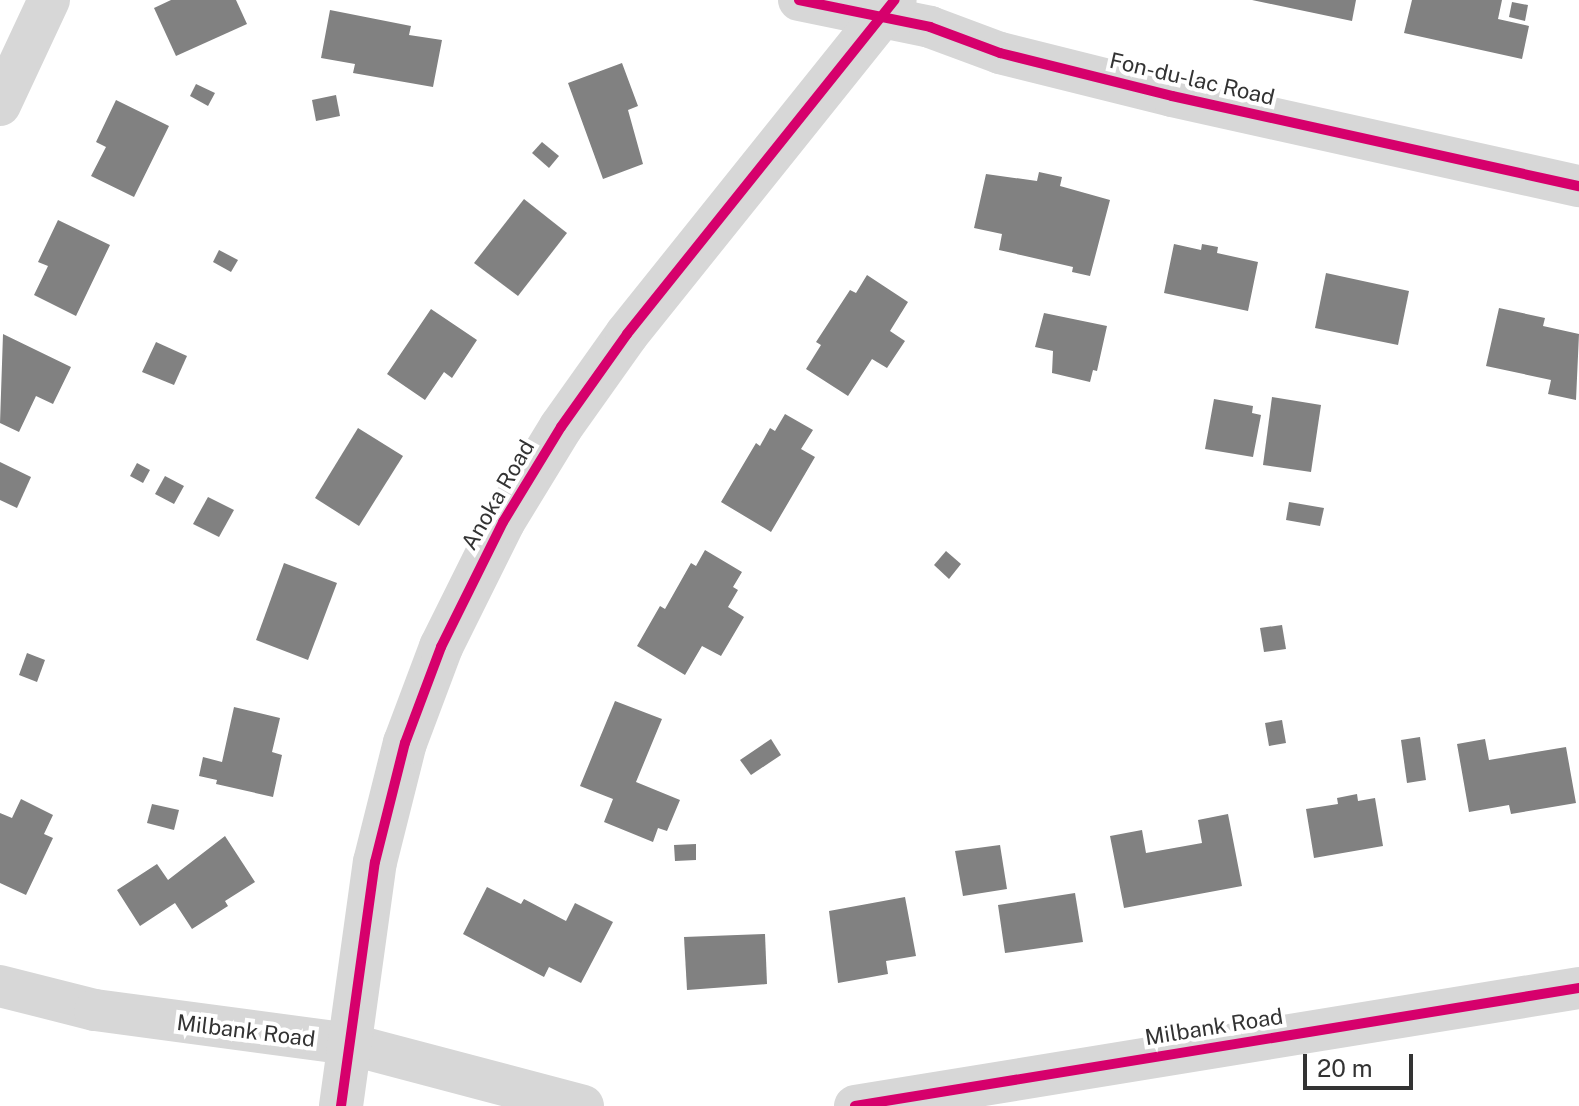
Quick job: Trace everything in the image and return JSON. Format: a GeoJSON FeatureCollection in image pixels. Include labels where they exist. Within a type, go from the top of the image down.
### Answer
{"type":"FeatureCollection","features":[{"type":"Feature","properties":{"kind":"street"},"geometry":{"type":"LineString","coordinates":[[0,105],[49,0]]}},
{"type":"Feature","properties":{"kind":"street","name":"Fon-du-lac Road"},"geometry":{"type":"LineString","coordinates":[[799,0],[888,9],[1000,53],[1172,96],[1579,186]]}},
{"type":"Feature","properties":{"kind":"street","name":"Anoka Road"},"geometry":{"type":"LineString","coordinates":[[341,1106],[375,862],[405,743],[441,647],[503,522],[561,427],[627,334],[888,9]]}},
{"type":"Feature","properties":{"kind":"street","name":"Milbank Road"},"geometry":{"type":"LineString","coordinates":[[0,986],[95,1010],[349,1044],[583,1106]]}},
{"type":"Feature","properties":{"kind":"street","name":"Milbank Road"},"geometry":{"type":"LineString","coordinates":[[855,1106],[1579,988]]}},
{"type":"Feature","properties":{"kind":"building"},"geometry":{"type":"Polygon","coordinates":[[[171,0],[236,0],[247,24],[176,56],[154,8],[171,0]]]}},
{"type":"Feature","properties":{"kind":"building"},"geometry":{"type":"Polygon","coordinates":[[[1252,0],[1356,0],[1352,21],[1252,0]]]}},
{"type":"Feature","properties":{"kind":"building"},"geometry":{"type":"Polygon","coordinates":[[[1412,0],[1502,0],[1498,19],[1529,26],[1522,59],[1404,33],[1412,0]]]}},
{"type":"Feature","properties":{"kind":"building"},"geometry":{"type":"Polygon","coordinates":[[[1512,2],[1528,5],[1525,21],[1509,17],[1512,2]]]}},
{"type":"Feature","properties":{"kind":"building"},"geometry":{"type":"Polygon","coordinates":[[[330,10],[411,26],[409,35],[442,40],[433,87],[353,73],[355,64],[321,58],[330,10]]]}},
{"type":"Feature","properties":{"kind":"building"},"geometry":{"type":"Polygon","coordinates":[[[622,63],[638,106],[628,110],[643,164],[603,179],[568,83],[622,63]]]}},
{"type":"Feature","properties":{"kind":"building"},"geometry":{"type":"Polygon","coordinates":[[[196,84],[215,93],[208,106],[190,96],[196,84]]]}},
{"type":"Feature","properties":{"kind":"building"},"geometry":{"type":"Polygon","coordinates":[[[336,95],[340,116],[316,121],[312,100],[336,95]]]}},
{"type":"Feature","properties":{"kind":"building"},"geometry":{"type":"Polygon","coordinates":[[[116,100],[169,126],[134,197],[91,176],[106,147],[96,142],[116,100]]]}},
{"type":"Feature","properties":{"kind":"building"},"geometry":{"type":"Polygon","coordinates":[[[542,142],[559,156],[549,168],[532,153],[542,142]]]}},
{"type":"Feature","properties":{"kind":"building"},"geometry":{"type":"Polygon","coordinates":[[[1039,172],[1062,177],[1060,186],[1110,200],[1090,276],[1072,272],[1073,267],[999,250],[1002,234],[974,228],[986,174],[1037,181],[1039,172]]]}},
{"type":"Feature","properties":{"kind":"building"},"geometry":{"type":"Polygon","coordinates":[[[524,199],[567,233],[518,296],[474,263],[524,199]]]}},
{"type":"Feature","properties":{"kind":"building"},"geometry":{"type":"Polygon","coordinates":[[[58,220],[110,245],[76,316],[34,295],[48,266],[38,262],[58,220]]]}},
{"type":"Feature","properties":{"kind":"building"},"geometry":{"type":"Polygon","coordinates":[[[1174,244],[1201,250],[1202,244],[1218,247],[1217,253],[1258,262],[1248,311],[1164,293],[1174,244]]]}},
{"type":"Feature","properties":{"kind":"building"},"geometry":{"type":"Polygon","coordinates":[[[219,250],[238,260],[231,272],[213,262],[219,250]]]}},
{"type":"Feature","properties":{"kind":"building"},"geometry":{"type":"Polygon","coordinates":[[[1326,273],[1409,291],[1398,345],[1315,328],[1326,273]]]}},
{"type":"Feature","properties":{"kind":"building"},"geometry":{"type":"Polygon","coordinates":[[[867,275],[908,302],[890,331],[905,341],[887,368],[872,359],[848,396],[806,369],[821,345],[816,342],[850,290],[856,293],[867,275]]]}},
{"type":"Feature","properties":{"kind":"building"},"geometry":{"type":"Polygon","coordinates":[[[1499,308],[1545,318],[1543,326],[1579,334],[1576,400],[1548,394],[1551,380],[1486,366],[1499,308]]]}},
{"type":"Feature","properties":{"kind":"building"},"geometry":{"type":"Polygon","coordinates":[[[431,309],[477,340],[452,378],[444,372],[425,400],[387,374],[431,309]]]}},
{"type":"Feature","properties":{"kind":"building"},"geometry":{"type":"Polygon","coordinates":[[[1044,313],[1107,326],[1097,371],[1093,370],[1090,382],[1052,373],[1053,351],[1035,347],[1044,313]]]}},
{"type":"Feature","properties":{"kind":"building"},"geometry":{"type":"Polygon","coordinates":[[[3,334],[71,367],[53,404],[36,396],[19,432],[0,423],[3,334]]]}},
{"type":"Feature","properties":{"kind":"building"},"geometry":{"type":"Polygon","coordinates":[[[156,342],[187,356],[174,385],[142,372],[156,342]]]}},
{"type":"Feature","properties":{"kind":"building"},"geometry":{"type":"Polygon","coordinates":[[[1272,397],[1321,405],[1311,472],[1263,465],[1272,397]]]}},
{"type":"Feature","properties":{"kind":"building"},"geometry":{"type":"Polygon","coordinates":[[[1214,399],[1253,406],[1252,413],[1261,415],[1253,457],[1205,449],[1214,399]]]}},
{"type":"Feature","properties":{"kind":"building"},"geometry":{"type":"Polygon","coordinates":[[[785,414],[813,430],[801,449],[815,457],[771,532],[721,502],[756,443],[760,446],[770,428],[775,431],[785,414]]]}},
{"type":"Feature","properties":{"kind":"building"},"geometry":{"type":"Polygon","coordinates":[[[358,428],[403,456],[359,526],[315,498],[358,428]]]}},
{"type":"Feature","properties":{"kind":"building"},"geometry":{"type":"Polygon","coordinates":[[[0,462],[31,477],[17,508],[0,500],[0,462]]]}},
{"type":"Feature","properties":{"kind":"building"},"geometry":{"type":"Polygon","coordinates":[[[137,463],[150,470],[143,483],[130,476],[137,463]]]}},
{"type":"Feature","properties":{"kind":"building"},"geometry":{"type":"Polygon","coordinates":[[[165,476],[184,486],[174,504],[155,494],[165,476]]]}},
{"type":"Feature","properties":{"kind":"building"},"geometry":{"type":"Polygon","coordinates":[[[208,497],[234,510],[219,537],[193,524],[208,497]]]}},
{"type":"Feature","properties":{"kind":"building"},"geometry":{"type":"Polygon","coordinates":[[[1289,502],[1324,508],[1320,526],[1286,520],[1289,502]]]}},
{"type":"Feature","properties":{"kind":"building"},"geometry":{"type":"Polygon","coordinates":[[[705,550],[742,572],[733,587],[738,590],[728,607],[744,617],[721,656],[702,646],[685,675],[637,646],[660,606],[665,609],[691,563],[696,566],[705,550]]]}},
{"type":"Feature","properties":{"kind":"building"},"geometry":{"type":"Polygon","coordinates":[[[946,551],[961,564],[949,579],[934,565],[946,551]]]}},
{"type":"Feature","properties":{"kind":"building"},"geometry":{"type":"Polygon","coordinates":[[[284,563],[337,583],[308,660],[256,640],[284,563]]]}},
{"type":"Feature","properties":{"kind":"building"},"geometry":{"type":"Polygon","coordinates":[[[1282,625],[1286,649],[1264,652],[1260,628],[1282,625]]]}},
{"type":"Feature","properties":{"kind":"building"},"geometry":{"type":"Polygon","coordinates":[[[27,653],[45,660],[37,682],[19,675],[27,653]]]}},
{"type":"Feature","properties":{"kind":"building"},"geometry":{"type":"Polygon","coordinates":[[[615,701],[662,719],[636,782],[680,800],[667,831],[658,828],[653,842],[604,822],[613,799],[580,786],[615,701]]]}},
{"type":"Feature","properties":{"kind":"building"},"geometry":{"type":"Polygon","coordinates":[[[234,707],[280,718],[272,752],[282,755],[273,797],[216,784],[217,780],[199,776],[203,757],[222,762],[234,707]]]}},
{"type":"Feature","properties":{"kind":"building"},"geometry":{"type":"Polygon","coordinates":[[[1282,720],[1286,743],[1269,746],[1265,723],[1282,720]]]}},
{"type":"Feature","properties":{"kind":"building"},"geometry":{"type":"Polygon","coordinates":[[[1420,737],[1426,780],[1407,783],[1401,740],[1420,737]]]}},
{"type":"Feature","properties":{"kind":"building"},"geometry":{"type":"Polygon","coordinates":[[[771,739],[781,755],[751,775],[740,760],[771,739]]]}},
{"type":"Feature","properties":{"kind":"building"},"geometry":{"type":"Polygon","coordinates":[[[1485,739],[1489,760],[1566,747],[1576,803],[1511,814],[1509,805],[1469,812],[1457,744],[1485,739]]]}},
{"type":"Feature","properties":{"kind":"building"},"geometry":{"type":"Polygon","coordinates":[[[1357,794],[1358,801],[1375,798],[1383,846],[1314,858],[1306,809],[1338,804],[1337,798],[1357,794]]]}},
{"type":"Feature","properties":{"kind":"building"},"geometry":{"type":"Polygon","coordinates":[[[21,799],[53,815],[44,834],[53,838],[26,895],[0,883],[0,813],[12,818],[21,799]]]}},
{"type":"Feature","properties":{"kind":"building"},"geometry":{"type":"Polygon","coordinates":[[[152,804],[179,810],[174,830],[147,823],[152,804]]]}},
{"type":"Feature","properties":{"kind":"building"},"geometry":{"type":"Polygon","coordinates":[[[1228,814],[1242,886],[1124,908],[1110,836],[1142,830],[1146,853],[1202,843],[1198,820],[1228,814]]]}},
{"type":"Feature","properties":{"kind":"building"},"geometry":{"type":"Polygon","coordinates":[[[225,836],[255,882],[225,901],[228,906],[192,929],[175,903],[140,926],[117,890],[157,864],[168,880],[225,836]]]}},
{"type":"Feature","properties":{"kind":"building"},"geometry":{"type":"Polygon","coordinates":[[[696,844],[696,860],[675,861],[674,845],[696,844]]]}},
{"type":"Feature","properties":{"kind":"building"},"geometry":{"type":"Polygon","coordinates":[[[1000,845],[1007,889],[963,896],[955,851],[1000,845]]]}},
{"type":"Feature","properties":{"kind":"building"},"geometry":{"type":"Polygon","coordinates":[[[487,887],[521,904],[524,899],[566,921],[575,903],[613,922],[581,983],[549,967],[544,977],[463,934],[487,887]]]}},
{"type":"Feature","properties":{"kind":"building"},"geometry":{"type":"Polygon","coordinates":[[[1075,893],[1083,942],[1005,953],[998,905],[1075,893]]]}},
{"type":"Feature","properties":{"kind":"building"},"geometry":{"type":"Polygon","coordinates":[[[905,897],[916,956],[886,961],[888,974],[838,983],[829,911],[905,897]]]}},
{"type":"Feature","properties":{"kind":"building"},"geometry":{"type":"Polygon","coordinates":[[[765,934],[767,984],[687,990],[684,937],[765,934]]]}},
{"type":"Feature","properties":{"kind":"cycle path"},"geometry":{"type":"LineString","coordinates":[[799,0],[930,27],[1000,53],[1172,96],[1579,186]]}},
{"type":"Feature","properties":{"kind":"cycle path"},"geometry":{"type":"LineString","coordinates":[[341,1106],[375,862],[405,743],[441,647],[503,522],[561,427],[627,334],[895,0]]}},
{"type":"Feature","properties":{"kind":"cycle path"},"geometry":{"type":"LineString","coordinates":[[855,1106],[1579,988]]}}]}
